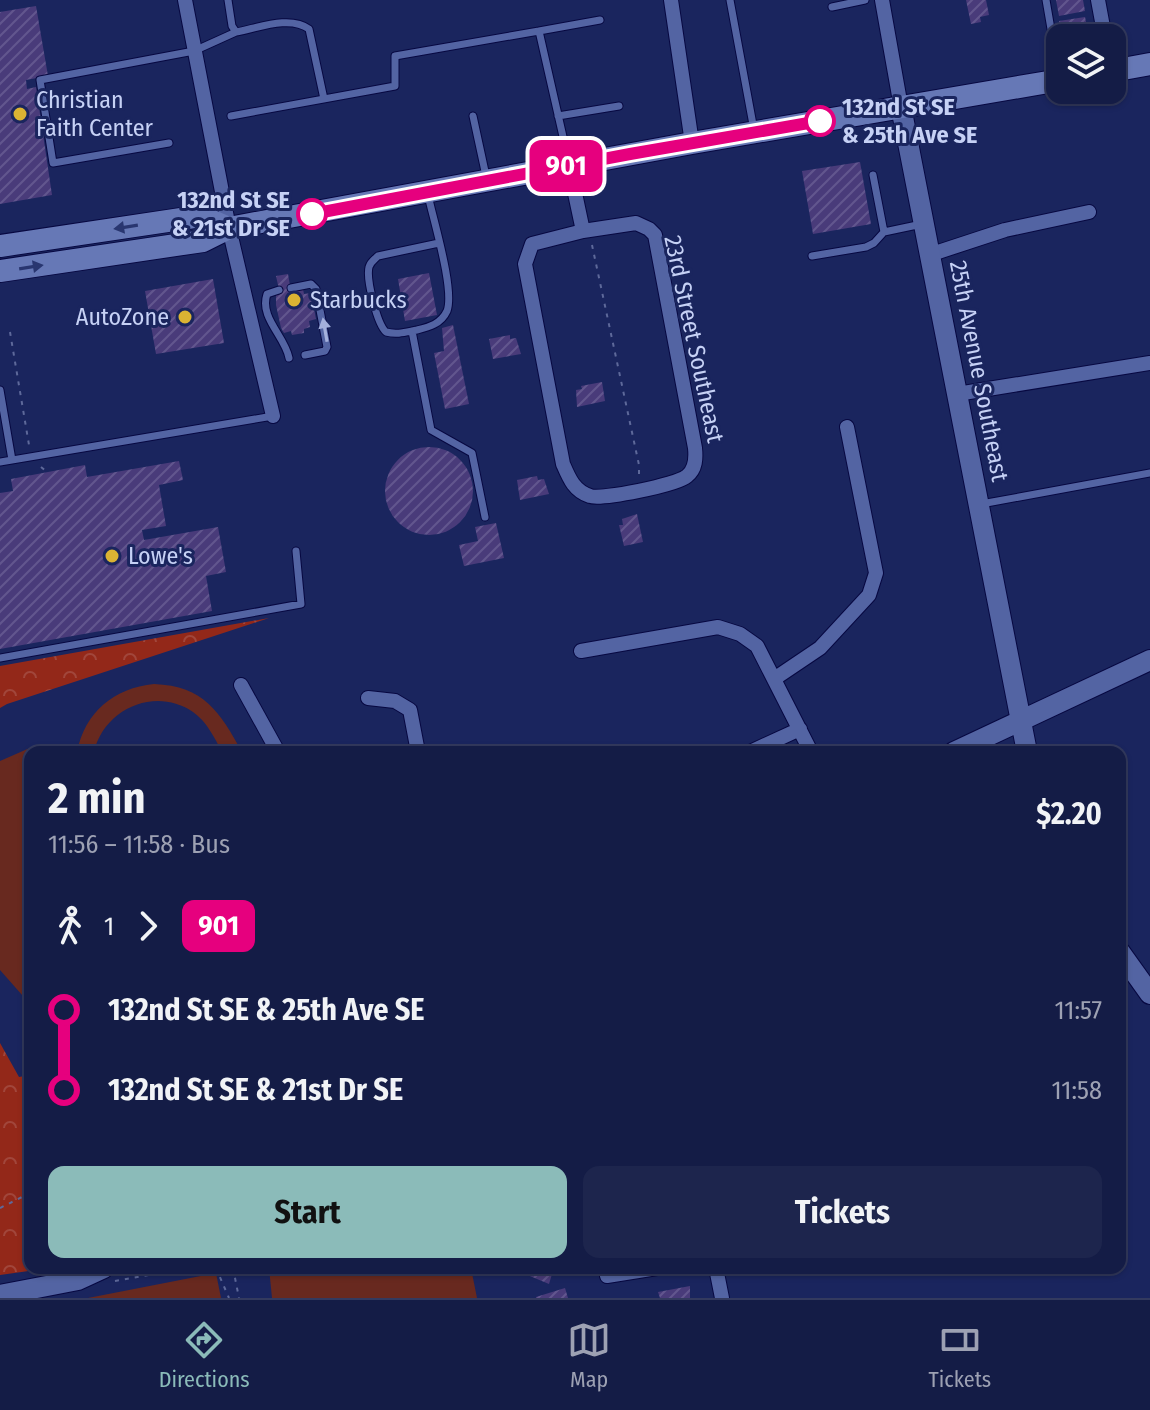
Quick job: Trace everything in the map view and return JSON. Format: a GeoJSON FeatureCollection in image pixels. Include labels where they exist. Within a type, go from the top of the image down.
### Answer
{"type":"FeatureCollection","features":[{"type":"Feature","properties":{"kind":"main road"},"geometry":{"type":"LineString","coordinates":[[1126,68],[1150,64]]}},
{"type":"Feature","properties":{"kind":"main road"},"geometry":{"type":"LineString","coordinates":[[0,271],[203,241],[229,228],[692,143],[1046,82]]}},
{"type":"Feature","properties":{"kind":"main road"},"geometry":{"type":"LineString","coordinates":[[0,246],[201,216],[229,228]]}},
{"type":"Feature","properties":{"kind":"street"},"geometry":{"type":"LineString","coordinates":[[185,0],[229,228],[273,416]]}},
{"type":"Feature","properties":{"kind":"street"},"geometry":{"type":"LineString","coordinates":[[671,0],[692,143]]}},
{"type":"Feature","properties":{"kind":"street","name":"25th Avenue Southeast"},"geometry":{"type":"LineString","coordinates":[[882,0],[1026,746]]}},
{"type":"Feature","properties":{"kind":"street"},"geometry":{"type":"LineString","coordinates":[[1098,0],[1102,24]]}},
{"type":"Feature","properties":{"kind":"street"},"geometry":{"type":"LineString","coordinates":[[569,165],[583,231]]}},
{"type":"Feature","properties":{"kind":"street"},"geometry":{"type":"LineString","coordinates":[[929,255],[1005,230],[1089,212]]}},
{"type":"Feature","properties":{"kind":"street","name":"23rd Street Southeast"},"geometry":{"type":"LineString","coordinates":[[636,223],[655,235],[695,448],[696,464],[688,476],[671,484],[592,497],[574,487],[563,464],[525,264],[532,244],[583,231],[636,223]]}},
{"type":"Feature","properties":{"kind":"street"},"geometry":{"type":"LineString","coordinates":[[957,394],[1150,363]]}},
{"type":"Feature","properties":{"kind":"street"},"geometry":{"type":"LineString","coordinates":[[774,679],[820,648],[869,595],[876,573],[847,427]]}},
{"type":"Feature","properties":{"kind":"street"},"geometry":{"type":"LineString","coordinates":[[581,651],[718,627],[740,634],[757,646],[808,746]]}},
{"type":"Feature","properties":{"kind":"street"},"geometry":{"type":"LineString","coordinates":[[966,746],[1150,660]]}},
{"type":"Feature","properties":{"kind":"street"},"geometry":{"type":"LineString","coordinates":[[241,685],[275,746]]}},
{"type":"Feature","properties":{"kind":"street"},"geometry":{"type":"LineString","coordinates":[[368,698],[395,701],[410,710],[417,746]]}},
{"type":"Feature","properties":{"kind":"street"},"geometry":{"type":"LineString","coordinates":[[763,746],[800,729]]}},
{"type":"Feature","properties":{"kind":"street"},"geometry":{"type":"LineString","coordinates":[[1126,960],[1150,994]]}},
{"type":"Feature","properties":{"kind":"street"},"geometry":{"type":"LineString","coordinates":[[0,1295],[103,1274]]}},
{"type":"Feature","properties":{"kind":"street"},"geometry":{"type":"LineString","coordinates":[[607,1276],[620,1274]]}},
{"type":"Feature","properties":{"kind":"street"},"geometry":{"type":"LineString","coordinates":[[717,1274],[722,1298]]}},
{"type":"Feature","properties":{"kind":"lane"},"geometry":{"type":"LineString","coordinates":[[228,0],[232,26],[236,32]]}},
{"type":"Feature","properties":{"kind":"lane"},"geometry":{"type":"LineString","coordinates":[[730,0],[754,132]]}},
{"type":"Feature","properties":{"kind":"lane"},"geometry":{"type":"LineString","coordinates":[[832,7],[865,0]]}},
{"type":"Feature","properties":{"kind":"lane"},"geometry":{"type":"LineString","coordinates":[[1046,0],[1050,24]]}},
{"type":"Feature","properties":{"kind":"lane"},"geometry":{"type":"LineString","coordinates":[[231,116],[395,86],[395,56],[600,20]]}},
{"type":"Feature","properties":{"kind":"lane"},"geometry":{"type":"LineString","coordinates":[[169,143],[53,163],[40,80],[194,51],[236,32],[291,22],[309,29],[324,99]]}},
{"type":"Feature","properties":{"kind":"lane"},"geometry":{"type":"LineString","coordinates":[[539,31],[569,165]]}},
{"type":"Feature","properties":{"kind":"lane"},"geometry":{"type":"LineString","coordinates":[[558,116],[619,106]]}},
{"type":"Feature","properties":{"kind":"lane"},"geometry":{"type":"LineString","coordinates":[[473,116],[487,182]]}},
{"type":"Feature","properties":{"kind":"lane"},"geometry":{"type":"LineString","coordinates":[[873,175],[884,232]]}},
{"type":"Feature","properties":{"kind":"lane"},"geometry":{"type":"LineString","coordinates":[[427,193],[439,243],[449,296],[448,307],[436,324],[391,334],[382,328],[369,266],[378,256],[439,243]]}},
{"type":"Feature","properties":{"kind":"lane"},"geometry":{"type":"LineString","coordinates":[[812,256],[871,246],[884,232],[923,224]]}},
{"type":"Feature","properties":{"kind":"lane"},"geometry":{"type":"LineString","coordinates":[[291,288],[311,284],[316,289],[327,347],[325,351],[305,355]]}},
{"type":"Feature","properties":{"kind":"lane"},"geometry":{"type":"LineString","coordinates":[[279,290],[267,294],[264,300],[269,320],[287,347],[289,358]]}},
{"type":"Feature","properties":{"kind":"lane"},"geometry":{"type":"LineString","coordinates":[[412,331],[431,430],[472,453],[485,517]]}},
{"type":"Feature","properties":{"kind":"lane"},"geometry":{"type":"LineString","coordinates":[[0,390],[12,460]]}},
{"type":"Feature","properties":{"kind":"lane"},"geometry":{"type":"LineString","coordinates":[[0,462],[273,416]]}},
{"type":"Feature","properties":{"kind":"lane"},"geometry":{"type":"LineString","coordinates":[[979,504],[1150,473]]}},
{"type":"Feature","properties":{"kind":"lane"},"geometry":{"type":"LineString","coordinates":[[0,658],[301,604],[296,551]]}},
{"type":"Feature","properties":{"kind":"path"},"geometry":{"type":"LineString","coordinates":[[583,231],[593,245],[618,357],[641,490]]}},
{"type":"Feature","properties":{"kind":"path"},"geometry":{"type":"LineString","coordinates":[[10,332],[31,457],[47,472]]}},
{"type":"Feature","properties":{"kind":"path"},"geometry":{"type":"LineString","coordinates":[[0,1208],[24,1196]]}},
{"type":"Feature","properties":{"kind":"path"},"geometry":{"type":"LineString","coordinates":[[108,1274],[116,1282],[158,1274]]}},
{"type":"Feature","properties":{"kind":"path"},"geometry":{"type":"LineString","coordinates":[[219,1274],[229,1298]]}},
{"type":"Feature","properties":{"kind":"path"},"geometry":{"type":"LineString","coordinates":[[234,1274],[239,1298]]}},
{"type":"Feature","properties":{"kind":"shaded area"},"geometry":{"type":"Polygon","coordinates":[[[140,686],[171,686],[198,696],[218,713],[238,746],[219,746],[198,716],[178,704],[163,701],[133,706],[108,724],[96,746],[79,746],[87,725],[104,704],[140,686]]]}},
{"type":"Feature","properties":{"kind":"shaded area"},"geometry":{"type":"Polygon","coordinates":[[[24,750],[24,997],[0,970],[0,761],[24,750]]]}},
{"type":"Feature","properties":{"kind":"shaded area"},"geometry":{"type":"Polygon","coordinates":[[[216,1274],[221,1298],[88,1298],[216,1274]]]}},
{"type":"Feature","properties":{"kind":"shaded area"},"geometry":{"type":"Polygon","coordinates":[[[270,1274],[472,1274],[477,1298],[272,1298],[270,1274]]]}},
{"type":"Feature","properties":{"kind":"green space"},"geometry":{"type":"Polygon","coordinates":[[[269,618],[7,704],[0,708],[0,666],[269,618]]]}},
{"type":"Feature","properties":{"kind":"green space"},"geometry":{"type":"Polygon","coordinates":[[[0,1043],[19,1077],[24,1076],[24,1272],[0,1275],[0,1043]]]}},
{"type":"Feature","properties":{"kind":"building"},"geometry":{"type":"Polygon","coordinates":[[[966,0],[986,0],[989,15],[980,17],[981,22],[971,24],[966,0]]]}},
{"type":"Feature","properties":{"kind":"building"},"geometry":{"type":"Polygon","coordinates":[[[1056,0],[1083,0],[1085,11],[1059,16],[1056,0]]]}},
{"type":"Feature","properties":{"kind":"building","name":"Christian Faith Center"},"geometry":{"type":"Polygon","coordinates":[[[36,6],[48,76],[26,80],[27,89],[36,87],[52,195],[0,204],[0,12],[36,6]]]}},
{"type":"Feature","properties":{"kind":"building"},"geometry":{"type":"Polygon","coordinates":[[[1085,17],[1086,24],[1060,24],[1059,21],[1085,17]]]}},
{"type":"Feature","properties":{"kind":"building"},"geometry":{"type":"Polygon","coordinates":[[[860,162],[871,224],[813,234],[802,171],[860,162]]]}},
{"type":"Feature","properties":{"kind":"building"},"geometry":{"type":"Polygon","coordinates":[[[429,273],[437,315],[405,321],[398,279],[429,273]]]}},
{"type":"Feature","properties":{"kind":"building","name":"Starbucks"},"geometry":{"type":"Polygon","coordinates":[[[288,274],[291,291],[303,289],[304,294],[311,293],[316,319],[309,321],[310,327],[304,329],[304,333],[292,335],[291,331],[284,333],[281,328],[276,305],[276,295],[280,294],[276,276],[288,274]]]}},
{"type":"Feature","properties":{"kind":"building","name":"AutoZone"},"geometry":{"type":"Polygon","coordinates":[[[213,279],[224,343],[156,354],[145,291],[213,279]]]}},
{"type":"Feature","properties":{"kind":"building"},"geometry":{"type":"Polygon","coordinates":[[[453,325],[469,404],[445,409],[434,353],[444,351],[442,328],[453,325]]]}},
{"type":"Feature","properties":{"kind":"building"},"geometry":{"type":"Polygon","coordinates":[[[510,335],[510,339],[516,338],[521,354],[493,359],[489,339],[510,335]]]}},
{"type":"Feature","properties":{"kind":"building"},"geometry":{"type":"Polygon","coordinates":[[[602,382],[605,401],[577,407],[576,390],[602,382]]]}},
{"type":"Feature","properties":{"kind":"building"},"geometry":{"type":"Polygon","coordinates":[[[420,447],[438,447],[454,454],[466,466],[473,482],[473,500],[466,516],[454,528],[438,535],[420,535],[404,528],[392,516],[385,500],[385,482],[392,466],[404,454],[420,447]]]}},
{"type":"Feature","properties":{"kind":"building","name":"Lowe's"},"geometry":{"type":"Polygon","coordinates":[[[179,461],[183,480],[159,485],[166,526],[142,530],[144,540],[218,527],[226,572],[206,576],[212,611],[0,649],[0,493],[13,491],[11,479],[85,465],[87,477],[179,461]]]}},
{"type":"Feature","properties":{"kind":"building"},"geometry":{"type":"Polygon","coordinates":[[[537,476],[538,480],[544,479],[549,494],[520,500],[517,480],[537,476]]]}},
{"type":"Feature","properties":{"kind":"building"},"geometry":{"type":"Polygon","coordinates":[[[637,514],[643,542],[624,546],[619,525],[623,525],[622,519],[637,514]]]}},
{"type":"Feature","properties":{"kind":"building"},"geometry":{"type":"Polygon","coordinates":[[[496,523],[504,558],[464,566],[459,545],[478,541],[475,527],[496,523]]]}},
{"type":"Feature","properties":{"kind":"building"},"geometry":{"type":"Polygon","coordinates":[[[525,1274],[552,1274],[549,1284],[525,1274]]]}},
{"type":"Feature","properties":{"kind":"building"},"geometry":{"type":"Polygon","coordinates":[[[690,1286],[690,1298],[660,1298],[658,1292],[690,1286]]]}},
{"type":"Feature","properties":{"kind":"building"},"geometry":{"type":"Polygon","coordinates":[[[565,1288],[568,1298],[536,1298],[536,1297],[565,1288]]]}},
{"type":"Feature","properties":{"kind":"bus line","name":"901"},"geometry":{"type":"LineString","coordinates":[[312,214],[820,121]]}},
{"type":"Feature","properties":{"kind":"place","name":"Christian Faith Center"},"geometry":{"type":"Point","coordinates":[20,114]}},
{"type":"Feature","properties":{"kind":"place","name":"132nd St SE & 25th Ave SE"},"geometry":{"type":"Point","coordinates":[820,121]}},
{"type":"Feature","properties":{"kind":"place","name":"132nd St SE & 21st Dr SE"},"geometry":{"type":"Point","coordinates":[312,214]}},
{"type":"Feature","properties":{"kind":"place","name":"Starbucks"},"geometry":{"type":"Point","coordinates":[294,300]}},
{"type":"Feature","properties":{"kind":"place","name":"AutoZone"},"geometry":{"type":"Point","coordinates":[185,317]}},
{"type":"Feature","properties":{"kind":"place","name":"Lowe's"},"geometry":{"type":"Point","coordinates":[112,556]}}]}
